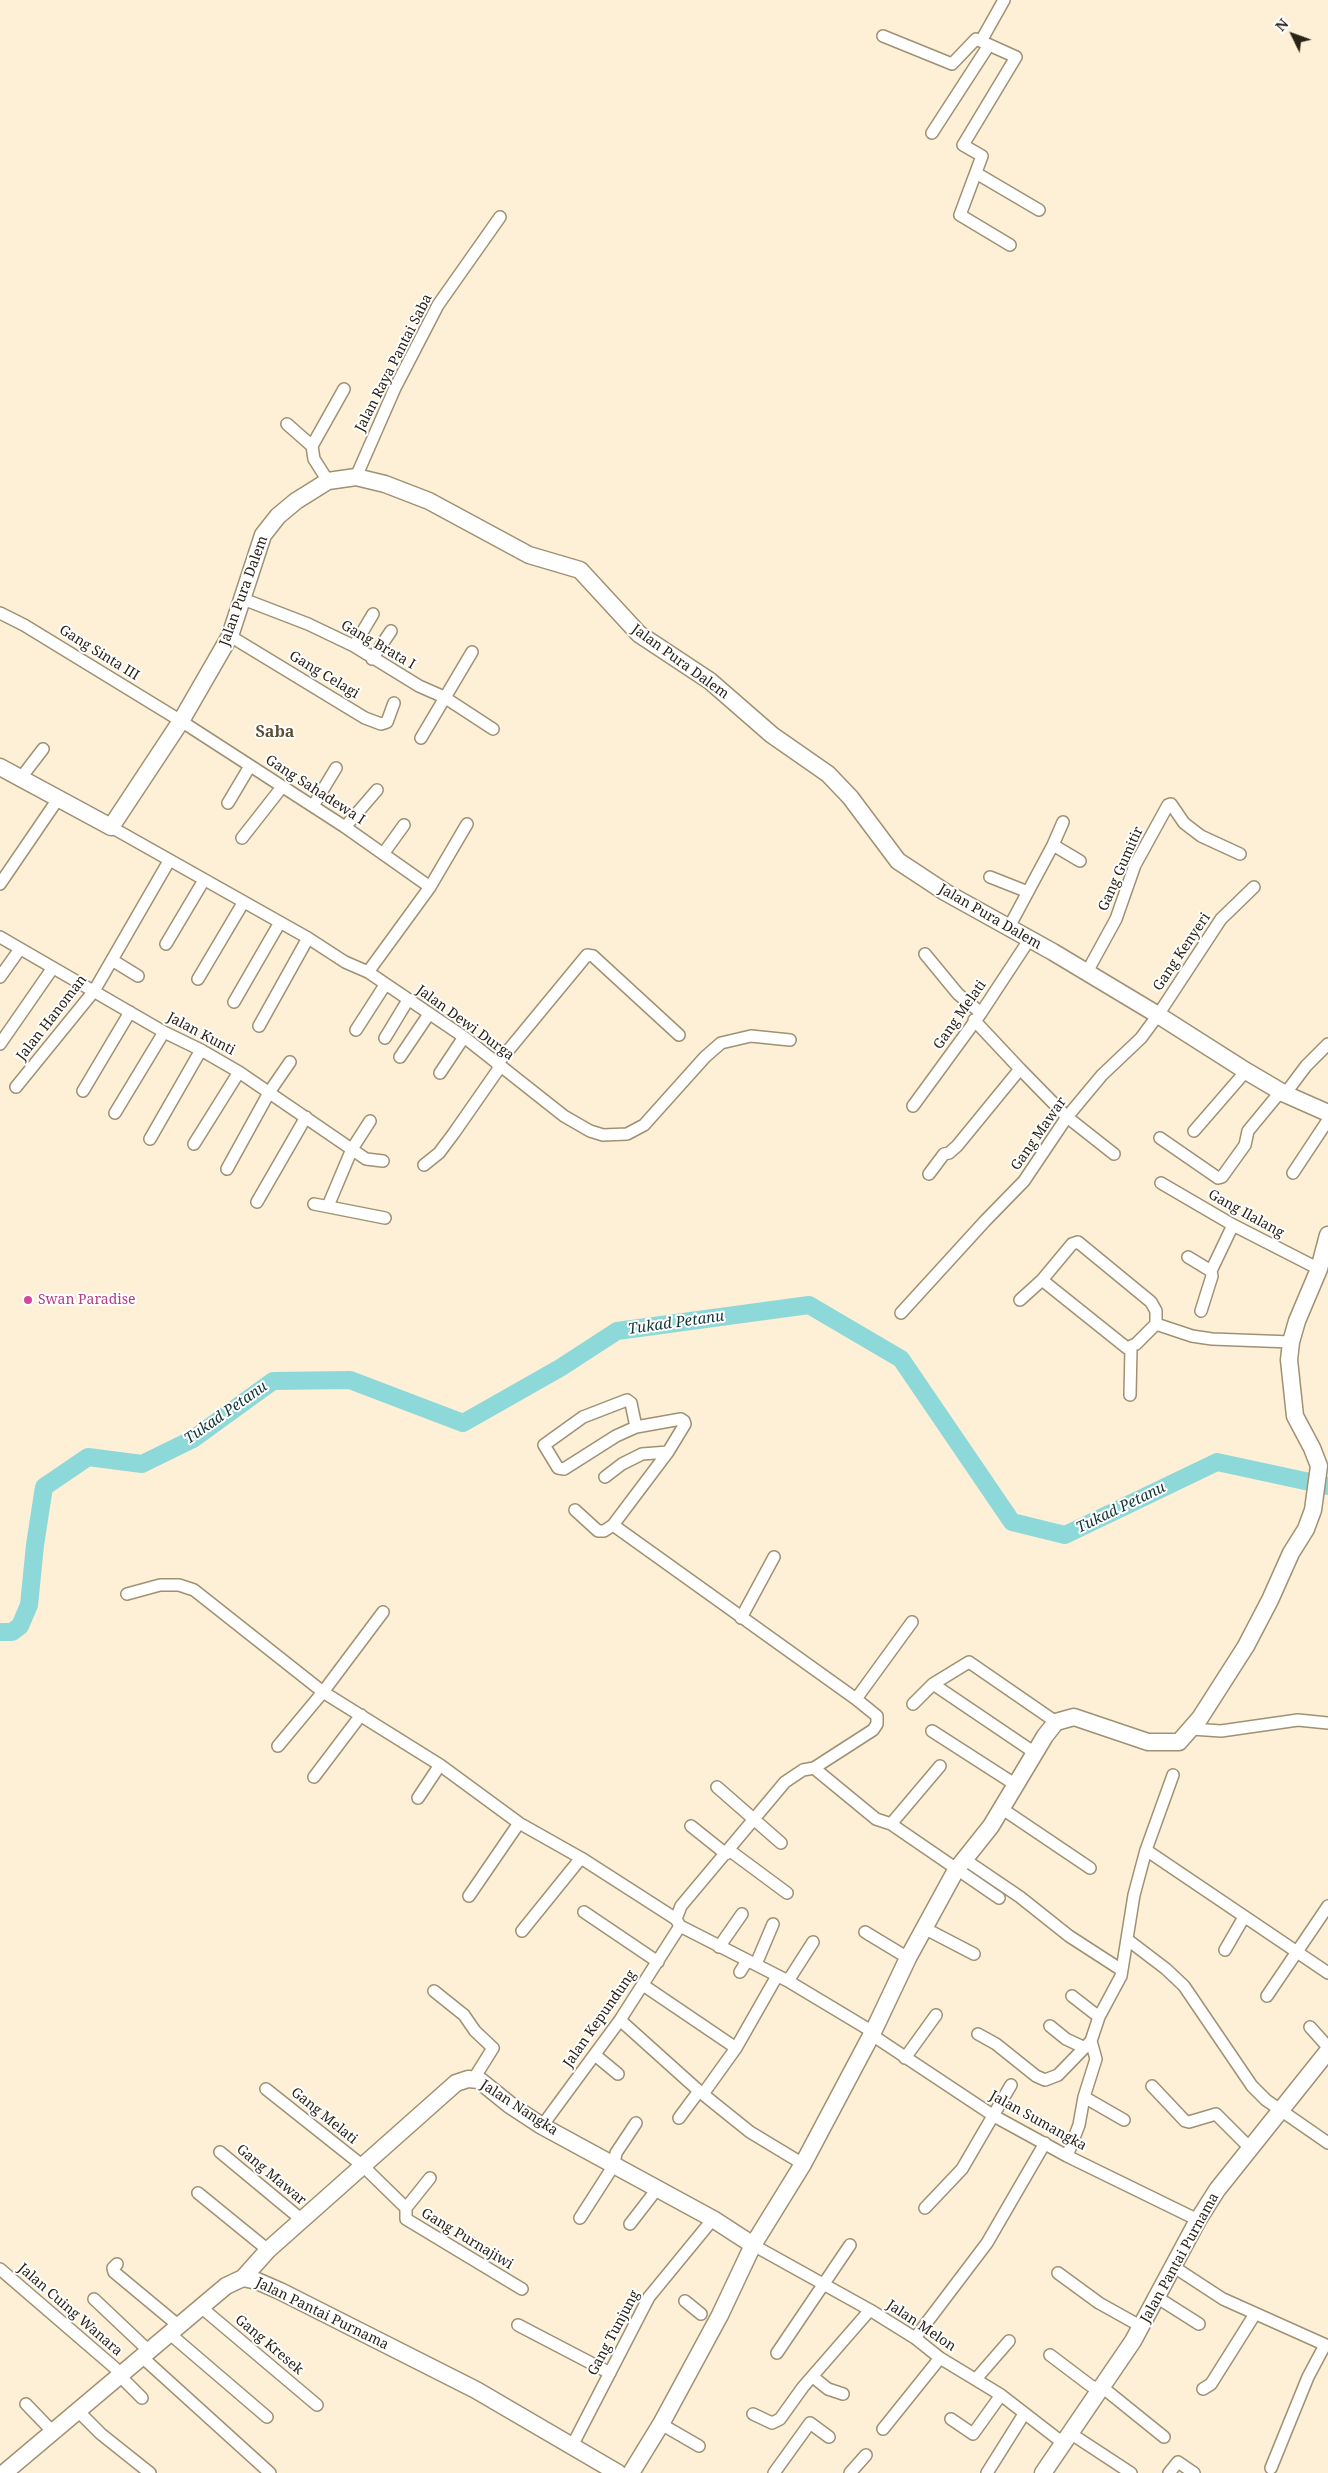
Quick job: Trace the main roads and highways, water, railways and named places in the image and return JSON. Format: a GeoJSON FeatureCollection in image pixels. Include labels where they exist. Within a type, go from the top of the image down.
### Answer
{"type":"FeatureCollection","features":[{"type":"Feature","properties":{"kind":"waterway","name":"Tukad Petanu"},"geometry":{"type":"LineString","coordinates":[[0,1632],[12,1632],[20,1626],[29,1605],[35,1545],[44,1487],[88,1457],[142,1464],[193,1439],[273,1381],[350,1380],[463,1423],[560,1368],[617,1331],[809,1305],[901,1359],[1012,1522],[1065,1535],[1217,1462],[1328,1486]]}},
{"type":"Feature","properties":{"kind":"place","name":"Swan Paradise"},"geometry":{"type":"Point","coordinates":[28,1300]}},
{"type":"Feature","properties":{"kind":"district","name":"Saba"},"geometry":{"type":"Point","coordinates":[275,732]}}]}
